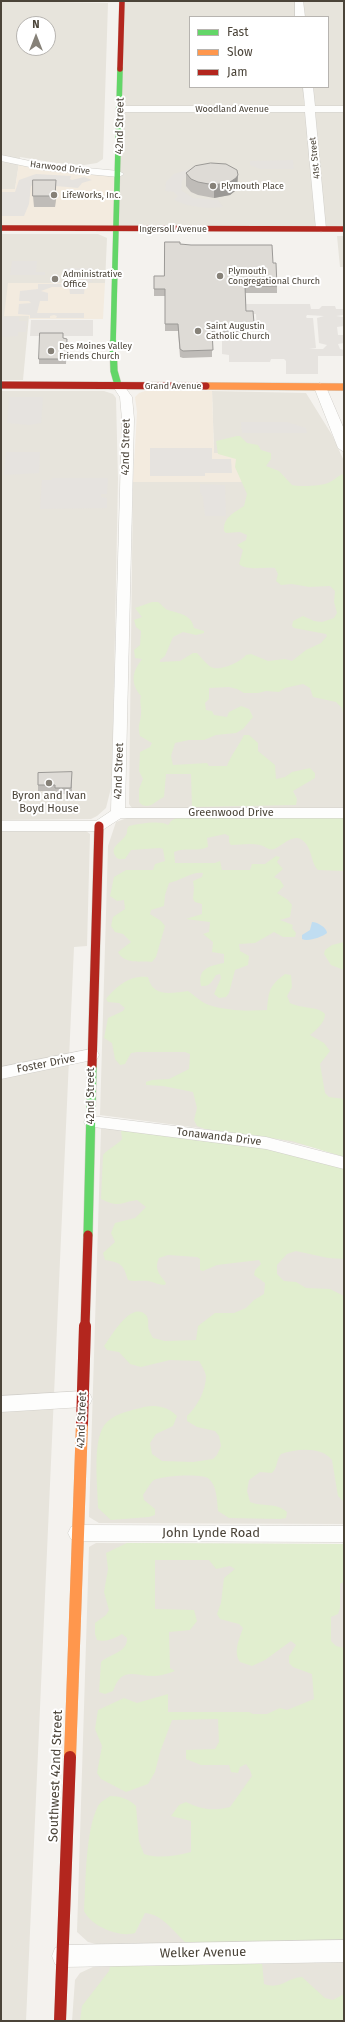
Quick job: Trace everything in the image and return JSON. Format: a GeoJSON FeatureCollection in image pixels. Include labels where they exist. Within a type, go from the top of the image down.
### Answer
{"type":"FeatureCollection","features":[{"type":"Feature","properties":{"kind":"street","name":"42nd Street"},"geometry":{"type":"LineString","coordinates":[[78,1533],[92,1122],[92,1055],[99,826],[118,813],[128,419],[126,397],[118,386],[114,371],[113,348],[119,174],[122,1]]}},
{"type":"Feature","properties":{"kind":"street"},"geometry":{"type":"LineString","coordinates":[[299,1],[300,16]]}},
{"type":"Feature","properties":{"kind":"street","name":"41st Street"},"geometry":{"type":"LineString","coordinates":[[308,88],[321,229]]}},
{"type":"Feature","properties":{"kind":"street","name":"Woodland Avenue"},"geometry":{"type":"LineString","coordinates":[[120,109],[344,109]]}},
{"type":"Feature","properties":{"kind":"street","name":"Harwood Drive"},"geometry":{"type":"LineString","coordinates":[[1,158],[44,167],[119,174]]}},
{"type":"Feature","properties":{"kind":"street","name":"Ingersoll Avenue"},"geometry":{"type":"LineString","coordinates":[[1,228],[344,229]]}},
{"type":"Feature","properties":{"kind":"street","name":"Grand Avenue"},"geometry":{"type":"LineString","coordinates":[[1,386],[344,387]]}},
{"type":"Feature","properties":{"kind":"street"},"geometry":{"type":"LineString","coordinates":[[320,387],[328,408],[342,434],[344,448]]}},
{"type":"Feature","properties":{"kind":"street","name":"Greenwood Drive"},"geometry":{"type":"LineString","coordinates":[[118,813],[344,813]]}},
{"type":"Feature","properties":{"kind":"street"},"geometry":{"type":"LineString","coordinates":[[1,826],[99,826]]}},
{"type":"Feature","properties":{"kind":"street","name":"Foster Drive"},"geometry":{"type":"LineString","coordinates":[[1,1073],[92,1055]]}},
{"type":"Feature","properties":{"kind":"street","name":"Tonawanda Drive"},"geometry":{"type":"LineString","coordinates":[[92,1122],[266,1143],[344,1163]]}},
{"type":"Feature","properties":{"kind":"street"},"geometry":{"type":"LineString","coordinates":[[1,1404],[83,1399]]}},
{"type":"Feature","properties":{"kind":"street","name":"John Lynde Road"},"geometry":{"type":"LineString","coordinates":[[78,1533],[344,1534]]}},
{"type":"Feature","properties":{"kind":"street","name":"Southwest 42nd Street"},"geometry":{"type":"LineString","coordinates":[[60,2021],[78,1533]]}},
{"type":"Feature","properties":{"kind":"street","name":"Welker Avenue"},"geometry":{"type":"LineString","coordinates":[[63,1956],[344,1951]]}},
{"type":"Feature","properties":{"kind":"shaded area"},"geometry":{"type":"Polygon","coordinates":[[[1,1],[108,3],[103,159],[97,163],[84,165],[57,163],[20,157],[15,189],[1,189],[1,1]]]}},
{"type":"Feature","properties":{"kind":"shaded area"},"geometry":{"type":"Polygon","coordinates":[[[122,1],[344,1],[344,229],[116,228],[122,1]]]}},
{"type":"Feature","properties":{"kind":"shaded area"},"geometry":{"type":"Polygon","coordinates":[[[293,160],[294,169],[260,169],[250,165],[250,161],[293,160]]]}},
{"type":"Feature","properties":{"kind":"shaded area"},"geometry":{"type":"Polygon","coordinates":[[[19,162],[119,174],[116,228],[1,228],[1,189],[15,189],[19,162]]]}},
{"type":"Feature","properties":{"kind":"shaded area"},"geometry":{"type":"Polygon","coordinates":[[[196,167],[182,181],[181,190],[193,198],[218,200],[223,207],[206,208],[187,205],[174,200],[178,196],[174,192],[165,191],[166,182],[174,174],[196,167]]]}},
{"type":"Feature","properties":{"kind":"shaded area"},"geometry":{"type":"Polygon","coordinates":[[[36,174],[71,176],[70,179],[72,180],[84,177],[92,180],[82,183],[78,188],[34,184],[31,186],[29,204],[24,216],[1,216],[1,192],[15,192],[19,180],[36,174]]]}},
{"type":"Feature","properties":{"kind":"shaded area"},"geometry":{"type":"Polygon","coordinates":[[[1,234],[98,234],[107,238],[105,283],[8,283],[29,316],[23,380],[1,380],[1,234]]]}},
{"type":"Feature","properties":{"kind":"shaded area"},"geometry":{"type":"Polygon","coordinates":[[[337,236],[344,236],[344,267],[340,267],[337,236]]]}},
{"type":"Feature","properties":{"kind":"shaded area"},"geometry":{"type":"Polygon","coordinates":[[[12,261],[37,261],[36,272],[45,272],[45,275],[10,275],[12,261]]]}},
{"type":"Feature","properties":{"kind":"shaded area"},"geometry":{"type":"Polygon","coordinates":[[[66,268],[93,268],[92,282],[65,282],[66,268]]]}},
{"type":"Feature","properties":{"kind":"shaded area"},"geometry":{"type":"Polygon","coordinates":[[[8,283],[105,283],[103,319],[29,319],[29,316],[4,316],[8,283]]]}},
{"type":"Feature","properties":{"kind":"shaded area"},"geometry":{"type":"Polygon","coordinates":[[[38,284],[85,284],[84,294],[70,294],[69,287],[52,287],[41,291],[48,293],[48,301],[40,301],[37,313],[84,313],[84,318],[56,318],[57,316],[54,315],[50,316],[50,318],[30,318],[30,315],[18,314],[19,304],[31,303],[29,301],[19,301],[20,291],[38,289],[38,284]]]}},
{"type":"Feature","properties":{"kind":"shaded area"},"geometry":{"type":"Polygon","coordinates":[[[246,304],[310,304],[311,309],[319,309],[322,306],[335,306],[336,309],[344,309],[344,315],[336,316],[343,317],[344,326],[337,327],[338,335],[344,335],[344,343],[338,344],[340,349],[344,350],[344,356],[318,356],[318,374],[286,374],[286,361],[284,359],[271,359],[270,362],[229,362],[229,355],[222,354],[222,339],[266,338],[264,332],[257,331],[256,314],[247,314],[246,304]],[[307,315],[306,317],[313,318],[316,348],[309,349],[323,349],[327,345],[319,343],[317,318],[324,316],[307,315]]]}},
{"type":"Feature","properties":{"kind":"shaded area"},"geometry":{"type":"Polygon","coordinates":[[[1,317],[19,317],[19,321],[27,321],[26,332],[18,332],[18,336],[1,337],[1,317]]]}},
{"type":"Feature","properties":{"kind":"shaded area"},"geometry":{"type":"Polygon","coordinates":[[[31,320],[93,320],[93,336],[30,336],[31,320]]]}},
{"type":"Feature","properties":{"kind":"shaded area"},"geometry":{"type":"Polygon","coordinates":[[[1,391],[104,391],[113,394],[116,398],[118,479],[112,784],[106,808],[91,819],[1,820],[1,391]]]}},
{"type":"Feature","properties":{"kind":"shaded area"},"geometry":{"type":"Polygon","coordinates":[[[145,391],[212,391],[214,453],[241,453],[242,482],[133,482],[137,412],[135,397],[139,393],[145,391]]]}},
{"type":"Feature","properties":{"kind":"shaded area"},"geometry":{"type":"Polygon","coordinates":[[[212,391],[306,393],[332,435],[344,461],[344,808],[132,808],[129,804],[133,482],[242,482],[214,453],[212,391]]]}},
{"type":"Feature","properties":{"kind":"shaded area"},"geometry":{"type":"Polygon","coordinates":[[[9,397],[43,397],[41,423],[30,425],[7,423],[9,397]]]}},
{"type":"Feature","properties":{"kind":"shaded area"},"geometry":{"type":"Polygon","coordinates":[[[241,422],[287,422],[306,428],[307,433],[242,433],[241,422]]]}},
{"type":"Feature","properties":{"kind":"shaded area"},"geometry":{"type":"Polygon","coordinates":[[[150,448],[212,448],[212,459],[231,459],[232,473],[205,473],[205,476],[150,476],[150,448]]]}},
{"type":"Feature","properties":{"kind":"shaded area"},"geometry":{"type":"Polygon","coordinates":[[[6,452],[40,452],[39,473],[4,475],[6,452]]]}},
{"type":"Feature","properties":{"kind":"shaded area"},"geometry":{"type":"Polygon","coordinates":[[[52,478],[108,478],[107,494],[101,494],[101,497],[107,498],[107,508],[40,509],[42,480],[52,480],[52,478]]]}},
{"type":"Feature","properties":{"kind":"shaded area"},"geometry":{"type":"Polygon","coordinates":[[[200,484],[225,485],[226,516],[205,516],[203,497],[200,492],[200,484]]]}},
{"type":"Feature","properties":{"kind":"shaded area"},"geometry":{"type":"Polygon","coordinates":[[[127,818],[344,818],[344,1157],[316,1148],[268,1137],[100,1115],[108,846],[116,822],[127,818]]]}},
{"type":"Feature","properties":{"kind":"shaded area"},"geometry":{"type":"Polygon","coordinates":[[[1,831],[86,831],[90,834],[87,946],[74,947],[26,2021],[1,2021],[1,831]]]}},
{"type":"Feature","properties":{"kind":"shaded area"},"geometry":{"type":"Polygon","coordinates":[[[101,1129],[117,1129],[344,1168],[344,1524],[99,1523],[89,1517],[101,1129]]]}},
{"type":"Feature","properties":{"kind":"shaded area"},"geometry":{"type":"Polygon","coordinates":[[[96,1543],[344,1544],[344,1940],[96,1944],[88,1942],[77,1932],[89,1547],[96,1543]]]}},
{"type":"Feature","properties":{"kind":"shaded area"},"geometry":{"type":"Polygon","coordinates":[[[344,1962],[344,2021],[72,2021],[75,1980],[80,1973],[95,1966],[344,1962]]]}},
{"type":"Feature","properties":{"kind":"green space"},"geometry":{"type":"Polygon","coordinates":[[[240,436],[247,443],[258,445],[261,450],[271,453],[271,459],[266,466],[279,471],[292,485],[306,486],[323,484],[330,482],[344,474],[344,718],[342,708],[336,702],[313,697],[310,688],[303,684],[285,688],[279,692],[266,691],[258,693],[244,693],[229,687],[209,688],[209,699],[205,703],[206,710],[212,711],[214,715],[227,717],[229,712],[241,706],[249,709],[253,717],[243,729],[236,733],[216,735],[204,740],[189,740],[175,743],[171,756],[173,765],[207,763],[209,766],[227,766],[230,758],[244,735],[249,735],[258,743],[258,751],[275,765],[276,779],[285,777],[292,772],[310,768],[315,773],[315,778],[293,791],[297,799],[296,805],[192,807],[191,774],[166,774],[164,797],[152,805],[145,806],[139,802],[139,789],[143,779],[139,771],[140,752],[150,747],[152,743],[140,736],[139,732],[141,696],[135,687],[134,673],[142,659],[135,658],[134,650],[140,645],[141,631],[136,627],[134,620],[142,617],[135,608],[152,602],[158,602],[167,609],[188,617],[193,623],[194,628],[204,631],[204,633],[196,635],[183,632],[173,637],[165,656],[160,660],[160,662],[180,661],[193,653],[197,653],[207,664],[215,668],[230,666],[240,661],[246,655],[251,654],[268,661],[285,659],[292,661],[306,650],[321,643],[327,636],[326,634],[294,628],[292,626],[293,621],[303,616],[314,621],[322,622],[334,618],[337,613],[334,602],[335,591],[330,586],[309,587],[292,584],[281,585],[276,581],[278,574],[275,568],[251,568],[239,564],[243,550],[237,545],[246,540],[247,535],[240,532],[226,533],[224,531],[224,526],[227,519],[233,513],[244,506],[247,494],[235,467],[236,459],[218,454],[216,441],[240,436]]]}},
{"type":"Feature","properties":{"kind":"green space"},"geometry":{"type":"Polygon","coordinates":[[[176,818],[344,818],[344,871],[318,870],[315,867],[306,843],[299,838],[291,839],[274,849],[270,849],[256,844],[231,845],[229,842],[229,836],[225,834],[207,838],[208,847],[174,852],[175,863],[215,863],[220,861],[222,870],[250,870],[252,864],[265,864],[276,856],[280,857],[277,862],[283,869],[274,877],[280,880],[284,886],[277,893],[288,900],[292,905],[290,917],[280,920],[293,925],[292,928],[296,933],[295,937],[283,937],[274,932],[255,943],[239,944],[240,951],[249,956],[248,965],[235,970],[229,993],[226,997],[219,998],[214,994],[221,978],[220,974],[216,975],[209,985],[201,986],[201,975],[206,969],[214,965],[224,963],[224,954],[212,952],[213,942],[203,934],[209,932],[210,922],[186,919],[202,914],[202,904],[195,902],[193,899],[193,881],[202,877],[203,873],[195,873],[169,883],[165,895],[164,906],[151,910],[150,914],[161,921],[165,926],[156,957],[152,962],[128,960],[120,956],[118,952],[131,942],[123,934],[115,932],[111,926],[113,917],[125,909],[124,900],[117,901],[110,896],[114,877],[126,870],[153,870],[155,864],[165,861],[163,849],[160,848],[131,850],[125,859],[119,859],[114,853],[115,847],[126,835],[129,826],[143,823],[160,823],[168,825],[176,818]]]}},
{"type":"Feature","properties":{"kind":"green space"},"geometry":{"type":"Polygon","coordinates":[[[344,942],[344,970],[331,965],[324,954],[325,950],[332,945],[344,942]]]}},
{"type":"Feature","properties":{"kind":"green space"},"geometry":{"type":"Polygon","coordinates":[[[285,974],[291,975],[292,987],[287,996],[290,1003],[322,1011],[325,1014],[322,1023],[310,1035],[324,1043],[330,1051],[320,1064],[325,1093],[329,1097],[344,1099],[344,1157],[292,1141],[205,1129],[197,1126],[194,1120],[197,1108],[193,1092],[163,1086],[146,1085],[146,1082],[152,1080],[169,1079],[189,1069],[190,1054],[185,1052],[137,1052],[131,1053],[125,1064],[120,1065],[115,1059],[112,1043],[104,1038],[108,1018],[123,1011],[125,1008],[119,1003],[108,1002],[106,999],[119,986],[129,980],[148,977],[150,984],[158,991],[169,993],[188,991],[204,1003],[216,1007],[238,1010],[267,1010],[269,993],[273,985],[285,974]]]}},
{"type":"Feature","properties":{"kind":"green space"},"geometry":{"type":"Polygon","coordinates":[[[124,1130],[265,1148],[344,1168],[344,1259],[328,1258],[296,1251],[287,1254],[277,1265],[277,1274],[284,1281],[296,1282],[306,1288],[330,1289],[344,1296],[344,1502],[338,1496],[332,1460],[322,1452],[301,1450],[281,1454],[272,1473],[260,1472],[249,1480],[247,1491],[250,1502],[283,1509],[287,1512],[286,1518],[229,1518],[218,1511],[217,1498],[212,1482],[205,1477],[199,1476],[165,1477],[154,1480],[143,1495],[144,1500],[155,1509],[155,1515],[149,1517],[111,1520],[98,1508],[96,1463],[99,1439],[102,1429],[107,1422],[115,1416],[144,1407],[153,1406],[166,1408],[174,1413],[177,1416],[173,1426],[156,1434],[150,1443],[152,1454],[162,1461],[193,1462],[213,1459],[217,1455],[221,1446],[219,1436],[215,1431],[197,1427],[187,1421],[187,1416],[200,1398],[206,1381],[206,1374],[199,1361],[170,1360],[141,1367],[130,1364],[119,1352],[107,1350],[104,1346],[116,1328],[134,1312],[140,1312],[147,1317],[148,1328],[153,1338],[165,1341],[196,1340],[198,1326],[215,1313],[234,1313],[246,1308],[254,1300],[264,1294],[265,1283],[254,1275],[255,1270],[261,1264],[259,1260],[217,1265],[203,1271],[200,1270],[200,1259],[197,1257],[168,1255],[159,1258],[157,1265],[159,1274],[166,1283],[165,1285],[161,1285],[148,1281],[128,1280],[121,1265],[105,1260],[103,1253],[115,1242],[111,1233],[115,1223],[135,1218],[146,1207],[137,1200],[116,1204],[101,1199],[103,1155],[122,1139],[121,1131],[124,1130]]]}},
{"type":"Feature","properties":{"kind":"green space"},"geometry":{"type":"Polygon","coordinates":[[[127,1543],[344,1544],[344,1582],[340,1584],[340,1608],[338,1614],[331,1617],[331,1641],[336,1646],[344,1648],[344,1940],[186,1943],[167,1924],[151,1914],[145,1913],[135,1933],[121,1934],[106,1930],[99,1926],[84,1911],[88,1843],[94,1817],[98,1806],[102,1802],[110,1796],[114,1796],[121,1797],[136,1806],[139,1841],[144,1854],[161,1857],[179,1855],[191,1852],[191,1821],[171,1816],[179,1805],[186,1802],[197,1807],[208,1809],[230,1807],[252,1776],[246,1764],[240,1767],[238,1773],[231,1772],[229,1765],[201,1765],[186,1759],[186,1750],[215,1749],[219,1742],[218,1719],[172,1720],[160,1752],[155,1772],[148,1784],[126,1792],[101,1779],[97,1773],[102,1746],[95,1729],[98,1710],[124,1698],[137,1703],[168,1694],[168,1712],[249,1712],[253,1714],[267,1714],[280,1708],[287,1710],[314,1699],[312,1674],[293,1667],[289,1663],[289,1656],[296,1645],[291,1641],[265,1660],[252,1666],[240,1662],[237,1650],[238,1641],[243,1628],[239,1624],[220,1619],[217,1614],[221,1603],[224,1578],[235,1569],[230,1566],[216,1569],[209,1560],[155,1560],[155,1609],[194,1610],[197,1621],[190,1630],[169,1632],[170,1668],[175,1671],[157,1676],[134,1674],[124,1675],[116,1683],[113,1691],[105,1694],[99,1692],[101,1662],[122,1650],[127,1643],[127,1638],[122,1634],[110,1640],[101,1641],[97,1640],[95,1634],[95,1623],[106,1615],[109,1610],[104,1592],[108,1569],[106,1553],[127,1543]]]}},
{"type":"Feature","properties":{"kind":"green space"},"geometry":{"type":"Polygon","coordinates":[[[262,1963],[264,1984],[275,1986],[292,1979],[302,1977],[325,1998],[333,2000],[344,1994],[344,2021],[80,2021],[82,2006],[109,1971],[110,1966],[262,1963]]]}},
{"type":"Feature","properties":{"kind":"water"},"geometry":{"type":"Polygon","coordinates":[[[312,922],[322,926],[326,929],[327,933],[315,939],[302,939],[302,935],[310,930],[312,922]]]}},
{"type":"Feature","properties":{"kind":"building"},"geometry":{"type":"Polygon","coordinates":[[[211,163],[226,164],[237,170],[238,175],[230,182],[214,185],[191,179],[186,173],[195,166],[211,163]]]}},
{"type":"Feature","properties":{"kind":"building"},"geometry":{"type":"Polygon","coordinates":[[[33,180],[56,180],[55,196],[33,196],[33,180]]]}},
{"type":"Feature","properties":{"kind":"building"},"geometry":{"type":"Polygon","coordinates":[[[165,242],[180,242],[180,244],[191,245],[272,245],[273,263],[276,263],[277,286],[245,286],[246,311],[253,311],[254,323],[245,323],[245,330],[212,330],[213,350],[183,351],[180,349],[178,324],[165,324],[165,289],[154,289],[154,276],[164,276],[165,242]]]}},
{"type":"Feature","properties":{"kind":"building","name":"Des Moines Valley Friends Church"},"geometry":{"type":"Polygon","coordinates":[[[40,333],[63,333],[63,338],[67,339],[66,359],[39,359],[40,333]]]}},
{"type":"Feature","properties":{"kind":"building"},"geometry":{"type":"Polygon","coordinates":[[[72,772],[71,788],[55,788],[55,785],[38,785],[38,773],[72,772]]]}},
{"type":"Feature","properties":{"kind":"traffic: fast"},"geometry":{"type":"LineString","coordinates":[[118,385],[114,371],[113,348],[120,69]]}},
{"type":"Feature","properties":{"kind":"traffic: fast"},"geometry":{"type":"LineString","coordinates":[[88,1235],[92,1066]]}},
{"type":"Feature","properties":{"kind":"traffic: slow"},"geometry":{"type":"LineString","coordinates":[[206,386],[344,387]]}},
{"type":"Feature","properties":{"kind":"traffic: slow"},"geometry":{"type":"LineString","coordinates":[[70,1757],[82,1423]]}},
{"type":"Feature","properties":{"kind":"traffic: jam"},"geometry":{"type":"LineString","coordinates":[[120,69],[122,1]]}},
{"type":"Feature","properties":{"kind":"traffic: jam"},"geometry":{"type":"LineString","coordinates":[[1,228],[344,229]]}},
{"type":"Feature","properties":{"kind":"traffic: jam"},"geometry":{"type":"LineString","coordinates":[[1,385],[206,386]]}},
{"type":"Feature","properties":{"kind":"traffic: jam"},"geometry":{"type":"LineString","coordinates":[[92,1066],[99,826]]}},
{"type":"Feature","properties":{"kind":"traffic: jam"},"geometry":{"type":"LineString","coordinates":[[82,1423],[88,1235]]}},
{"type":"Feature","properties":{"kind":"traffic: jam"},"geometry":{"type":"LineString","coordinates":[[60,2021],[70,1757]]}},
{"type":"Feature","properties":{"kind":"place","name":"Plymouth Place"},"geometry":{"type":"Point","coordinates":[213,186]}},
{"type":"Feature","properties":{"kind":"place","name":"LifeWorks, Inc."},"geometry":{"type":"Point","coordinates":[54,195]}},
{"type":"Feature","properties":{"kind":"place","name":"Plymouth Congregational Church"},"geometry":{"type":"Point","coordinates":[220,276]}},
{"type":"Feature","properties":{"kind":"place","name":"Administrative Office"},"geometry":{"type":"Point","coordinates":[55,279]}},
{"type":"Feature","properties":{"kind":"place","name":"Saint Augustin Catholic Church"},"geometry":{"type":"Point","coordinates":[198,331]}},
{"type":"Feature","properties":{"kind":"place","name":"Des Moines Valley Friends Church"},"geometry":{"type":"Point","coordinates":[51,351]}},
{"type":"Feature","properties":{"kind":"place","name":"Byron and Ivan Boyd House"},"geometry":{"type":"Point","coordinates":[49,783]}}]}
